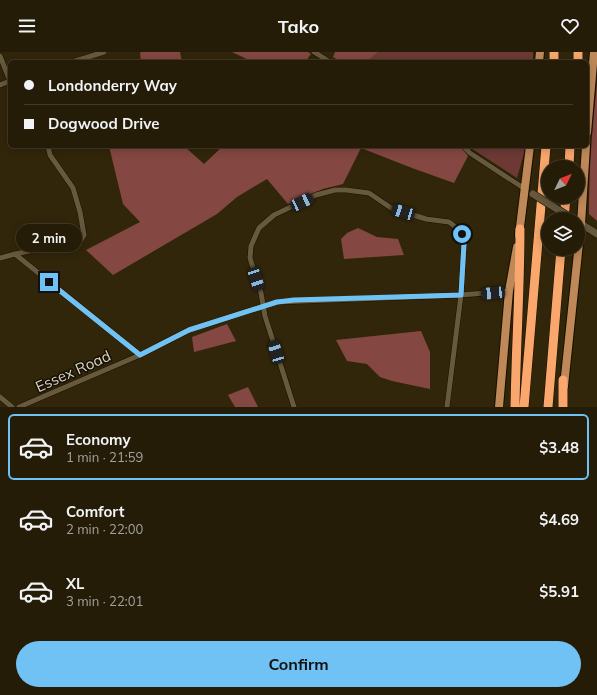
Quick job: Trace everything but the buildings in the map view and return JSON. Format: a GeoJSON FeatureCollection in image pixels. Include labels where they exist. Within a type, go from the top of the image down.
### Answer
{"type":"FeatureCollection","features":[{"type":"Feature","properties":{"kind":"highway"},"geometry":{"type":"LineString","coordinates":[[524,407],[546,148]]}},
{"type":"Feature","properties":{"kind":"highway"},"geometry":{"type":"LineString","coordinates":[[569,160],[570,148]]}},
{"type":"Feature","properties":{"kind":"highway"},"geometry":{"type":"LineString","coordinates":[[515,407],[516,332],[520,290],[520,229]]}},
{"type":"Feature","properties":{"kind":"highway"},"geometry":{"type":"LineString","coordinates":[[548,407],[560,256]]}},
{"type":"Feature","properties":{"kind":"highway"},"geometry":{"type":"LineString","coordinates":[[563,380],[564,407]]}},
{"type":"Feature","properties":{"kind":"main road"},"geometry":{"type":"LineString","coordinates":[[589,110],[594,52]]}},
{"type":"Feature","properties":{"kind":"main road"},"geometry":{"type":"LineString","coordinates":[[499,407],[509,291],[520,229],[530,148]]}},
{"type":"Feature","properties":{"kind":"main road"},"geometry":{"type":"LineString","coordinates":[[581,212],[586,148]]}},
{"type":"Feature","properties":{"kind":"main road"},"geometry":{"type":"LineString","coordinates":[[563,380],[576,256]]}},
{"type":"Feature","properties":{"kind":"street"},"geometry":{"type":"LineString","coordinates":[[78,60],[104,52]]}},
{"type":"Feature","properties":{"kind":"street"},"geometry":{"type":"LineString","coordinates":[[314,52],[327,60]]}},
{"type":"Feature","properties":{"kind":"street"},"geometry":{"type":"LineString","coordinates":[[0,56],[8,76]]}},
{"type":"Feature","properties":{"kind":"street"},"geometry":{"type":"LineString","coordinates":[[0,258],[81,240],[84,235],[80,212],[73,188],[50,155],[48,148]]}},
{"type":"Feature","properties":{"kind":"street"},"geometry":{"type":"LineString","coordinates":[[465,148],[470,153],[562,212]]}},
{"type":"Feature","properties":{"kind":"street"},"geometry":{"type":"LineString","coordinates":[[294,407],[265,316],[261,293],[249,256],[252,241],[256,232],[266,221],[274,215],[316,195],[335,190],[360,191],[369,193],[391,208],[426,219],[449,222],[462,234],[464,244],[461,295],[447,407]]}},
{"type":"Feature","properties":{"kind":"street"},"geometry":{"type":"LineString","coordinates":[[585,226],[597,234]]}},
{"type":"Feature","properties":{"kind":"street"},"geometry":{"type":"LineString","coordinates":[[15,254],[140,355]]}},
{"type":"Feature","properties":{"kind":"street","name":"Essex Road"},"geometry":{"type":"LineString","coordinates":[[19,407],[140,355],[189,330],[277,302],[294,300],[461,295],[509,291]]}},
{"type":"Feature","properties":{"kind":"street"},"geometry":{"type":"LineString","coordinates":[[0,397],[12,407]]}},
{"type":"Feature","properties":{"kind":"shaded area"},"geometry":{"type":"Polygon","coordinates":[[[180,52],[182,60],[141,60],[140,53],[180,52]]]}},
{"type":"Feature","properties":{"kind":"shaded area"},"geometry":{"type":"Polygon","coordinates":[[[232,52],[308,52],[311,54],[306,60],[249,60],[232,52]]]}},
{"type":"Feature","properties":{"kind":"shaded area"},"geometry":{"type":"Polygon","coordinates":[[[335,52],[378,52],[368,60],[339,60],[333,57],[335,52]]]}},
{"type":"Feature","properties":{"kind":"shaded area"},"geometry":{"type":"Polygon","coordinates":[[[336,52],[533,52],[533,60],[339,60],[333,57],[336,52]]]}},
{"type":"Feature","properties":{"kind":"shaded area"},"geometry":{"type":"Polygon","coordinates":[[[597,84],[597,221],[589,214],[591,149],[597,84]]]}},
{"type":"Feature","properties":{"kind":"shaded area"},"geometry":{"type":"Polygon","coordinates":[[[109,148],[186,148],[204,164],[221,148],[361,148],[343,184],[323,189],[288,204],[267,179],[237,197],[217,214],[113,275],[86,250],[140,222],[123,204],[109,148]]]}},
{"type":"Feature","properties":{"kind":"shaded area"},"geometry":{"type":"Polygon","coordinates":[[[361,148],[462,148],[468,156],[454,183],[361,148]]]}},
{"type":"Feature","properties":{"kind":"shaded area"},"geometry":{"type":"Polygon","coordinates":[[[471,148],[525,148],[517,178],[471,148]]]}},
{"type":"Feature","properties":{"kind":"shaded area"},"geometry":{"type":"Polygon","coordinates":[[[358,228],[377,237],[398,239],[404,255],[344,259],[341,239],[347,233],[358,228]]]}},
{"type":"Feature","properties":{"kind":"shaded area"},"geometry":{"type":"Polygon","coordinates":[[[227,324],[236,341],[194,352],[192,337],[227,324]]]}},
{"type":"Feature","properties":{"kind":"shaded area"},"geometry":{"type":"Polygon","coordinates":[[[421,331],[430,352],[430,389],[380,377],[367,364],[347,361],[336,340],[421,331]]]}},
{"type":"Feature","properties":{"kind":"shaded area"},"geometry":{"type":"Polygon","coordinates":[[[248,387],[258,407],[235,407],[228,395],[248,387]]]}},
{"type":"Feature","properties":{"kind":"route"},"geometry":{"type":"LineString","coordinates":[[49,282],[140,355],[189,330],[277,302],[294,300],[461,295],[464,244],[462,234]]}}]}
